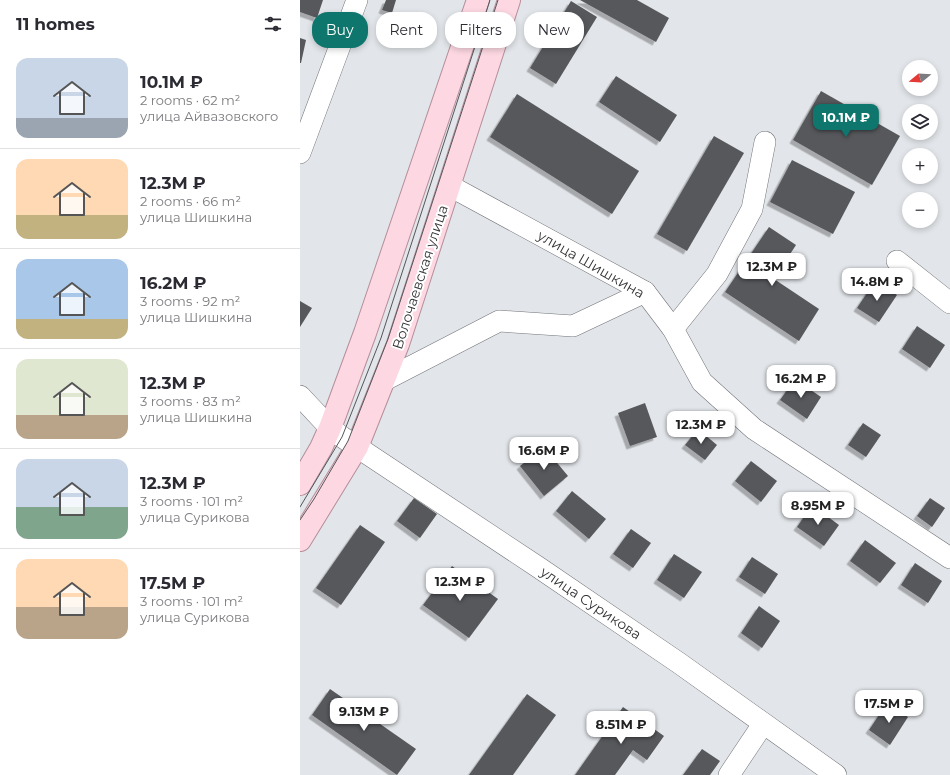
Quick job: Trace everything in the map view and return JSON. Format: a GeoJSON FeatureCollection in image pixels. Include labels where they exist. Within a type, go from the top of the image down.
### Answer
{"type":"FeatureCollection","features":[{"type":"Feature","properties":{"kind":"main road","name":"Волочаевская улица"},"geometry":{"type":"LineString","coordinates":[[300,540],[343,437],[365,333],[478,0]]}},
{"type":"Feature","properties":{"kind":"main road","name":"Волочаевская улица"},"geometry":{"type":"LineString","coordinates":[[300,484],[321,448],[343,437],[383,381],[398,344],[509,0]]}},
{"type":"Feature","properties":{"kind":"street"},"geometry":{"type":"LineString","coordinates":[[300,153],[357,0]]}},
{"type":"Feature","properties":{"kind":"street"},"geometry":{"type":"LineString","coordinates":[[673,329],[718,274],[752,209],[765,142]]}},
{"type":"Feature","properties":{"kind":"street","name":"улица Шишкина"},"geometry":{"type":"LineString","coordinates":[[450,186],[645,292],[673,329],[702,382],[754,429],[950,558]]}},
{"type":"Feature","properties":{"kind":"street"},"geometry":{"type":"LineString","coordinates":[[897,261],[950,303]]}},
{"type":"Feature","properties":{"kind":"street"},"geometry":{"type":"LineString","coordinates":[[383,381],[499,321],[573,326],[645,292]]}},
{"type":"Feature","properties":{"kind":"street","name":"улица Сурикова"},"geometry":{"type":"LineString","coordinates":[[300,396],[343,437],[634,632],[836,775]]}},
{"type":"Feature","properties":{"kind":"street"},"geometry":{"type":"LineString","coordinates":[[729,775],[763,724]]}},
{"type":"Feature","properties":{"kind":"building"},"geometry":{"type":"Polygon","coordinates":[[[300,0],[323,0],[319,12],[312,12],[312,16],[300,12],[300,0]]]}},
{"type":"Feature","properties":{"kind":"building"},"geometry":{"type":"Polygon","coordinates":[[[386,0],[396,0],[392,12],[382,10],[386,0]]]}},
{"type":"Feature","properties":{"kind":"building"},"geometry":{"type":"Polygon","coordinates":[[[580,0],[637,0],[669,18],[656,42],[580,0]]]}},
{"type":"Feature","properties":{"kind":"building"},"geometry":{"type":"Polygon","coordinates":[[[571,1],[597,17],[584,38],[584,12],[564,12],[571,1]]]}},
{"type":"Feature","properties":{"kind":"building"},"geometry":{"type":"Polygon","coordinates":[[[300,38],[306,40],[301,63],[300,63],[300,38]]]}},
{"type":"Feature","properties":{"kind":"building"},"geometry":{"type":"Polygon","coordinates":[[[542,48],[578,48],[556,84],[530,68],[542,48]]]}},
{"type":"Feature","properties":{"kind":"building"},"geometry":{"type":"Polygon","coordinates":[[[616,76],[677,115],[660,142],[599,102],[616,76]]]}},
{"type":"Feature","properties":{"kind":"building"},"geometry":{"type":"Polygon","coordinates":[[[821,91],[900,136],[872,185],[793,140],[821,91]]]}},
{"type":"Feature","properties":{"kind":"building"},"geometry":{"type":"Polygon","coordinates":[[[517,94],[639,171],[612,214],[490,137],[517,94]]]}},
{"type":"Feature","properties":{"kind":"building"},"geometry":{"type":"Polygon","coordinates":[[[714,136],[744,153],[687,251],[657,234],[714,136]]]}},
{"type":"Feature","properties":{"kind":"building"},"geometry":{"type":"Polygon","coordinates":[[[792,160],[855,192],[833,234],[770,202],[792,160]]]}},
{"type":"Feature","properties":{"kind":"building"},"geometry":{"type":"Polygon","coordinates":[[[769,227],[796,245],[774,279],[819,309],[799,341],[725,292],[769,227]]]}},
{"type":"Feature","properties":{"kind":"building"},"geometry":{"type":"Polygon","coordinates":[[[875,281],[897,295],[879,322],[857,308],[875,281]]]}},
{"type":"Feature","properties":{"kind":"building"},"geometry":{"type":"Polygon","coordinates":[[[300,301],[312,308],[300,327],[300,301]]]}},
{"type":"Feature","properties":{"kind":"building"},"geometry":{"type":"Polygon","coordinates":[[[917,326],[945,345],[930,368],[902,349],[917,326]]]}},
{"type":"Feature","properties":{"kind":"building"},"geometry":{"type":"Polygon","coordinates":[[[795,379],[821,397],[807,419],[780,400],[795,379]]]}},
{"type":"Feature","properties":{"kind":"building"},"geometry":{"type":"Polygon","coordinates":[[[645,403],[657,437],[630,446],[618,413],[645,403]]]}},
{"type":"Feature","properties":{"kind":"building"},"geometry":{"type":"Polygon","coordinates":[[[863,423],[881,435],[866,457],[848,445],[863,423]]]}},
{"type":"Feature","properties":{"kind":"building"},"geometry":{"type":"Polygon","coordinates":[[[698,429],[717,445],[705,460],[685,445],[698,429]]]}},
{"type":"Feature","properties":{"kind":"building"},"geometry":{"type":"Polygon","coordinates":[[[544,447],[568,476],[544,496],[520,466],[544,447]]]}},
{"type":"Feature","properties":{"kind":"building"},"geometry":{"type":"Polygon","coordinates":[[[751,461],[777,481],[761,502],[735,481],[751,461]]]}},
{"type":"Feature","properties":{"kind":"building"},"geometry":{"type":"Polygon","coordinates":[[[572,491],[606,519],[589,539],[556,511],[572,491]]]}},
{"type":"Feature","properties":{"kind":"building"},"geometry":{"type":"Polygon","coordinates":[[[414,498],[437,514],[420,538],[397,521],[414,498]]]}},
{"type":"Feature","properties":{"kind":"building"},"geometry":{"type":"Polygon","coordinates":[[[930,498],[945,508],[932,527],[917,516],[930,498]]]}},
{"type":"Feature","properties":{"kind":"building"},"geometry":{"type":"Polygon","coordinates":[[[812,505],[839,525],[824,546],[797,527],[812,505]]]}},
{"type":"Feature","properties":{"kind":"building"},"geometry":{"type":"Polygon","coordinates":[[[360,525],[385,542],[341,605],[316,588],[360,525]]]}},
{"type":"Feature","properties":{"kind":"building"},"geometry":{"type":"Polygon","coordinates":[[[631,529],[651,543],[633,568],[613,554],[631,529]]]}},
{"type":"Feature","properties":{"kind":"building"},"geometry":{"type":"Polygon","coordinates":[[[865,540],[896,563],[880,583],[850,561],[865,540]]]}},
{"type":"Feature","properties":{"kind":"building"},"geometry":{"type":"Polygon","coordinates":[[[674,554],[702,572],[684,598],[657,580],[674,554]]]}},
{"type":"Feature","properties":{"kind":"building"},"geometry":{"type":"Polygon","coordinates":[[[752,557],[778,574],[765,594],[739,577],[752,557]]]}},
{"type":"Feature","properties":{"kind":"building"},"geometry":{"type":"Polygon","coordinates":[[[915,563],[942,581],[928,603],[901,585],[915,563]]]}},
{"type":"Feature","properties":{"kind":"building"},"geometry":{"type":"Polygon","coordinates":[[[452,566],[498,599],[469,638],[423,605],[452,566]]]}},
{"type":"Feature","properties":{"kind":"building"},"geometry":{"type":"Polygon","coordinates":[[[759,606],[780,621],[762,648],[741,633],[759,606]]]}},
{"type":"Feature","properties":{"kind":"building"},"geometry":{"type":"Polygon","coordinates":[[[330,689],[416,749],[397,775],[312,715],[330,689]]]}},
{"type":"Feature","properties":{"kind":"building"},"geometry":{"type":"Polygon","coordinates":[[[527,694],[556,715],[513,775],[469,775],[527,694]]]}},
{"type":"Feature","properties":{"kind":"building"},"geometry":{"type":"Polygon","coordinates":[[[887,703],[908,717],[890,745],[869,730],[887,703]]]}},
{"type":"Feature","properties":{"kind":"building"},"geometry":{"type":"Polygon","coordinates":[[[623,707],[664,736],[647,760],[633,750],[615,775],[575,775],[623,707]]]}},
{"type":"Feature","properties":{"kind":"building"},"geometry":{"type":"Polygon","coordinates":[[[702,749],[720,761],[710,775],[683,775],[702,749]]]}},
{"type":"Feature","properties":{"kind":"tram line"},"geometry":{"type":"LineString","coordinates":[[300,507],[342,437],[381,338],[490,0]]}},
{"type":"Feature","properties":{"kind":"tram line"},"geometry":{"type":"LineString","coordinates":[[300,520],[348,441],[388,339],[498,0]]}}]}
